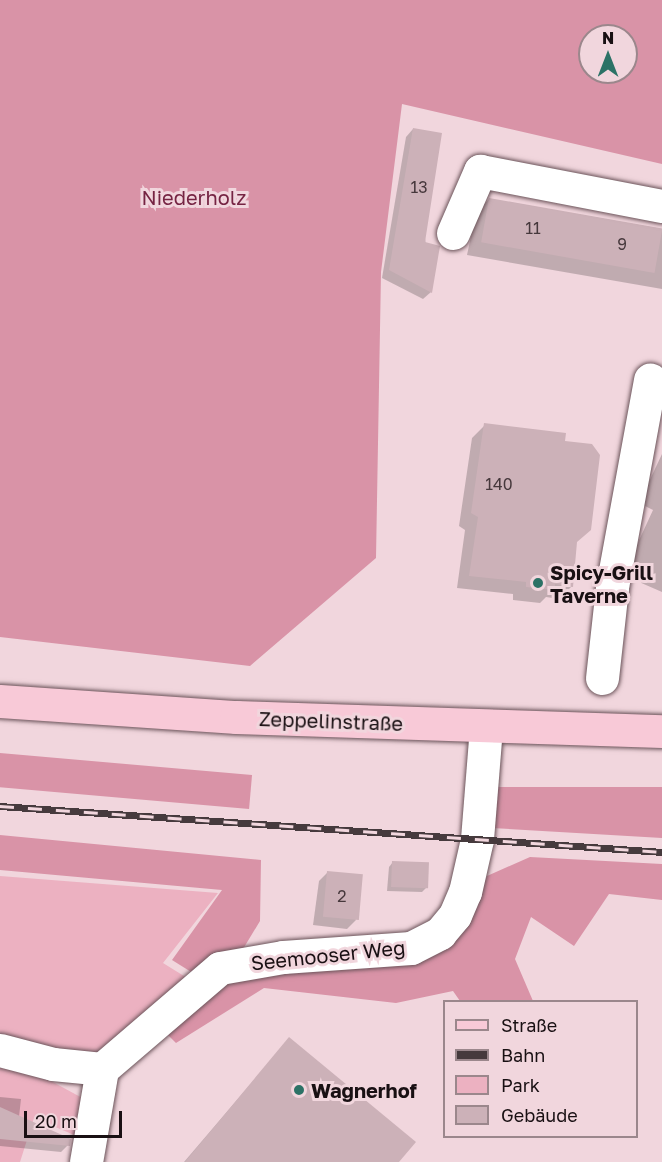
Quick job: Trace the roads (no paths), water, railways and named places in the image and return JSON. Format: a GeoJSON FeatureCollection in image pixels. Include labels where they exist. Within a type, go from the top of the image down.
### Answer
{"type":"FeatureCollection","features":[{"type":"Feature","properties":{"kind":"main road","name":"Zeppelinstraße"},"geometry":{"type":"LineString","coordinates":[[0,701],[236,717],[662,731]]}},
{"type":"Feature","properties":{"kind":"street"},"geometry":{"type":"LineString","coordinates":[[453,233],[480,171],[662,206]]}},
{"type":"Feature","properties":{"kind":"street"},"geometry":{"type":"LineString","coordinates":[[602,678],[612,587],[650,379]]}},
{"type":"Feature","properties":{"kind":"street"},"geometry":{"type":"LineString","coordinates":[[662,724],[662,731]]}},
{"type":"Feature","properties":{"kind":"street","name":"Seemooser Weg"},"geometry":{"type":"LineString","coordinates":[[102,1069],[220,968],[283,957],[411,948],[440,933],[455,915],[468,882],[477,839],[486,726]]}},
{"type":"Feature","properties":{"kind":"street"},"geometry":{"type":"LineString","coordinates":[[0,1050],[53,1064],[102,1069],[86,1162]]}},
{"type":"Feature","properties":{"kind":"railway"},"geometry":{"type":"LineString","coordinates":[[0,806],[662,852]]}},
{"type":"Feature","properties":{"kind":"place","name":"Spicy-Grill Taverne"},"geometry":{"type":"Point","coordinates":[538,583]}},
{"type":"Feature","properties":{"kind":"place","name":"Wagnerhof"},"geometry":{"type":"Point","coordinates":[299,1090]}},
{"type":"Feature","properties":{"kind":"park label","name":"Niederholz"},"geometry":{"type":"Point","coordinates":[194,197]}}]}
